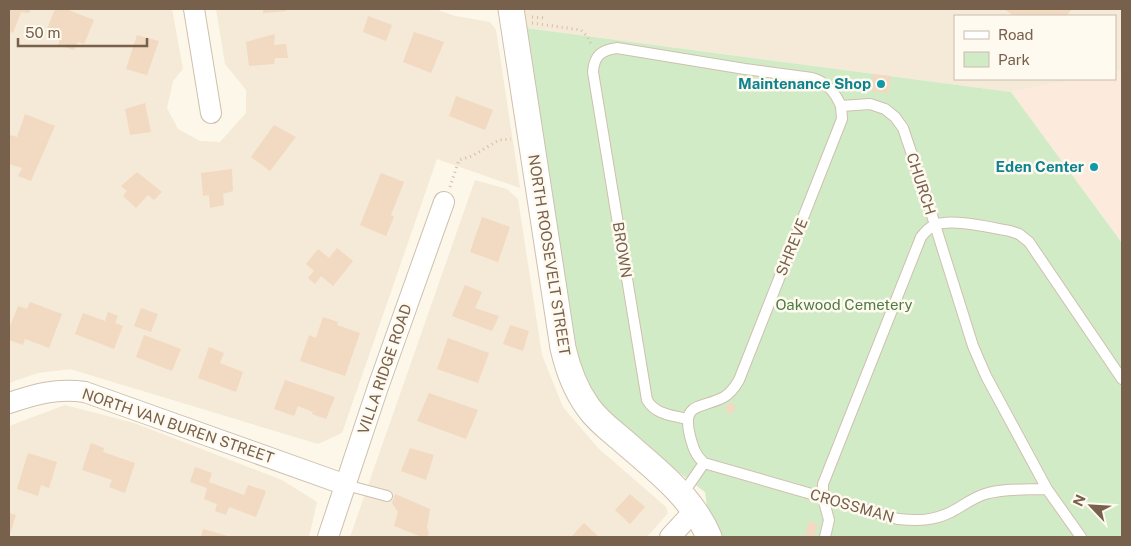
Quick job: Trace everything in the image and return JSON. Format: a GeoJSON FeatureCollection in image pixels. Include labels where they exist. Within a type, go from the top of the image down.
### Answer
{"type":"FeatureCollection","features":[{"type":"Feature","properties":{"kind":"street"},"geometry":{"type":"LineString","coordinates":[[194,9],[211,113]]}},
{"type":"Feature","properties":{"kind":"street","name":"NORTH ROOSEVELT STREET"},"geometry":{"type":"LineString","coordinates":[[521,13],[531,138],[561,339],[568,371],[588,408],[600,422],[688,503],[709,537]]}},
{"type":"Feature","properties":{"kind":"street","name":"VILLA RIDGE ROAD"},"geometry":{"type":"LineString","coordinates":[[328,537],[378,386],[444,202]]}},
{"type":"Feature","properties":{"kind":"street","name":"NORTH VAN BUREN STREET"},"geometry":{"type":"LineString","coordinates":[[9,402],[41,392],[67,389],[85,392],[346,484]]}},
{"type":"Feature","properties":{"kind":"street"},"geometry":{"type":"LineString","coordinates":[[670,537],[688,503]]}},
{"type":"Feature","properties":{"kind":"lane"},"geometry":{"type":"LineString","coordinates":[[598,55],[607,49],[617,48],[812,78],[829,86],[837,95],[841,106]]}},
{"type":"Feature","properties":{"kind":"lane","name":"BROWN"},"geometry":{"type":"LineString","coordinates":[[598,55],[594,63],[593,72],[647,400],[660,413],[687,419]]}},
{"type":"Feature","properties":{"kind":"lane","name":"CHURCH"},"geometry":{"type":"LineString","coordinates":[[841,106],[870,104],[885,109],[895,117],[902,128],[973,346],[986,376],[1047,489],[1081,537]]}},
{"type":"Feature","properties":{"kind":"lane","name":"SHREVE"},"geometry":{"type":"LineString","coordinates":[[687,419],[691,410],[697,406],[724,397],[733,390],[739,380],[842,119],[841,106]]}},
{"type":"Feature","properties":{"kind":"lane"},"geometry":{"type":"LineString","coordinates":[[825,537],[829,520],[823,498],[823,484],[921,237],[926,230],[935,225],[950,222],[1010,231],[1019,234],[1029,242],[1122,379]]}},
{"type":"Feature","properties":{"kind":"lane"},"geometry":{"type":"LineString","coordinates":[[687,419],[695,452],[704,463],[688,503]]}},
{"type":"Feature","properties":{"kind":"lane","name":"CROSSMAN"},"geometry":{"type":"LineString","coordinates":[[704,463],[898,519],[919,521],[951,512],[972,499],[987,493],[1047,489]]}},
{"type":"Feature","properties":{"kind":"lane"},"geometry":{"type":"LineString","coordinates":[[346,484],[387,496]]}},
{"type":"Feature","properties":{"kind":"path"},"geometry":{"type":"LineString","coordinates":[[521,13],[545,18]]}},
{"type":"Feature","properties":{"kind":"path"},"geometry":{"type":"LineString","coordinates":[[532,23],[581,30],[587,36],[593,51],[598,55]]}},
{"type":"Feature","properties":{"kind":"path"},"geometry":{"type":"LineString","coordinates":[[444,202],[460,160],[472,156],[499,140],[531,138]]}},
{"type":"Feature","properties":{"kind":"shaded area"},"geometry":{"type":"Polygon","coordinates":[[[9,9],[172,9],[183,69],[173,81],[167,108],[178,129],[200,141],[220,142],[246,113],[246,90],[225,64],[216,9],[435,9],[455,16],[490,22],[496,30],[520,188],[437,159],[342,433],[318,444],[70,369],[38,373],[9,383],[9,9]]]}},
{"type":"Feature","properties":{"kind":"shaded area"},"geometry":{"type":"Polygon","coordinates":[[[523,9],[1122,9],[1122,70],[1116,72],[1116,15],[954,15],[954,80],[1073,80],[1011,92],[526,28],[523,9]]]}},
{"type":"Feature","properties":{"kind":"shaded area","name":"Eden Center"},"geometry":{"type":"Polygon","coordinates":[[[1122,70],[1122,243],[1011,92],[1073,80],[1116,80],[1116,72],[1122,70]]]}},
{"type":"Feature","properties":{"kind":"shaded area"},"geometry":{"type":"Polygon","coordinates":[[[475,180],[507,189],[518,199],[542,355],[563,407],[598,448],[666,507],[668,513],[647,537],[350,537],[475,180]]]}},
{"type":"Feature","properties":{"kind":"shaded area"},"geometry":{"type":"Polygon","coordinates":[[[65,405],[134,423],[282,480],[317,502],[309,537],[9,537],[9,426],[65,405]]]}},
{"type":"Feature","properties":{"kind":"green space","name":"Oakwood Cemetery"},"geometry":{"type":"Polygon","coordinates":[[[526,28],[1011,92],[1122,243],[1122,537],[722,537],[707,507],[705,492],[634,436],[601,402],[579,369],[574,350],[526,28]]]}},
{"type":"Feature","properties":{"kind":"building"},"geometry":{"type":"Polygon","coordinates":[[[9,9],[31,9],[29,13],[21,12],[13,33],[9,31],[9,9]]]}},
{"type":"Feature","properties":{"kind":"building"},"geometry":{"type":"Polygon","coordinates":[[[55,9],[66,9],[94,20],[84,44],[78,42],[74,50],[58,45],[61,36],[46,31],[55,9]]]}},
{"type":"Feature","properties":{"kind":"building"},"geometry":{"type":"Polygon","coordinates":[[[263,9],[286,9],[286,11],[263,13],[263,9]]]}},
{"type":"Feature","properties":{"kind":"building"},"geometry":{"type":"Polygon","coordinates":[[[1004,9],[1072,9],[1067,15],[1013,15],[1004,9]]]}},
{"type":"Feature","properties":{"kind":"building"},"geometry":{"type":"Polygon","coordinates":[[[368,16],[392,25],[386,41],[363,32],[368,16]]]}},
{"type":"Feature","properties":{"kind":"building"},"geometry":{"type":"Polygon","coordinates":[[[414,32],[444,42],[431,73],[403,62],[414,32]]]}},
{"type":"Feature","properties":{"kind":"building"},"geometry":{"type":"Polygon","coordinates":[[[275,34],[274,45],[286,44],[288,58],[275,58],[274,64],[249,66],[246,42],[275,34]]]}},
{"type":"Feature","properties":{"kind":"building"},"geometry":{"type":"Polygon","coordinates":[[[137,35],[159,41],[147,75],[126,69],[137,35]]]}},
{"type":"Feature","properties":{"kind":"building","name":"Maintenance Shop"},"geometry":{"type":"Polygon","coordinates":[[[873,74],[891,76],[889,93],[871,91],[873,74]]]}},
{"type":"Feature","properties":{"kind":"building"},"geometry":{"type":"Polygon","coordinates":[[[861,83],[871,85],[870,91],[860,90],[861,83]]]}},
{"type":"Feature","properties":{"kind":"building"},"geometry":{"type":"Polygon","coordinates":[[[456,96],[493,110],[485,130],[449,116],[456,96]]]}},
{"type":"Feature","properties":{"kind":"building"},"geometry":{"type":"Polygon","coordinates":[[[145,103],[151,132],[130,135],[125,109],[145,103]]]}},
{"type":"Feature","properties":{"kind":"building"},"geometry":{"type":"Polygon","coordinates":[[[25,114],[55,126],[31,181],[18,176],[22,168],[9,164],[9,138],[10,135],[17,137],[25,114]]]}},
{"type":"Feature","properties":{"kind":"building"},"geometry":{"type":"Polygon","coordinates":[[[274,125],[296,137],[270,171],[251,157],[274,125]]]}},
{"type":"Feature","properties":{"kind":"building"},"geometry":{"type":"Polygon","coordinates":[[[232,169],[233,191],[223,194],[224,205],[210,208],[209,195],[203,196],[201,173],[232,169]]]}},
{"type":"Feature","properties":{"kind":"building"},"geometry":{"type":"Polygon","coordinates":[[[137,172],[162,192],[154,200],[148,195],[136,208],[123,196],[127,191],[121,186],[137,172]]]}},
{"type":"Feature","properties":{"kind":"building"},"geometry":{"type":"Polygon","coordinates":[[[381,173],[404,182],[391,215],[394,217],[386,236],[360,225],[381,173]]]}},
{"type":"Feature","properties":{"kind":"building"},"geometry":{"type":"Polygon","coordinates":[[[482,217],[510,227],[498,262],[470,252],[482,217]]]}},
{"type":"Feature","properties":{"kind":"building"},"geometry":{"type":"Polygon","coordinates":[[[337,248],[353,261],[333,286],[321,276],[315,284],[308,278],[314,271],[306,264],[318,249],[329,258],[337,248]]]}},
{"type":"Feature","properties":{"kind":"building"},"geometry":{"type":"Polygon","coordinates":[[[465,285],[482,292],[475,308],[499,316],[492,331],[452,316],[465,285]]]}},
{"type":"Feature","properties":{"kind":"building"},"geometry":{"type":"Polygon","coordinates":[[[30,302],[62,314],[49,348],[25,339],[23,345],[9,340],[9,329],[18,306],[27,309],[30,302]]]}},
{"type":"Feature","properties":{"kind":"building"},"geometry":{"type":"Polygon","coordinates":[[[141,308],[158,314],[151,332],[134,326],[141,308]]]}},
{"type":"Feature","properties":{"kind":"building"},"geometry":{"type":"Polygon","coordinates":[[[108,312],[118,316],[115,323],[123,326],[114,349],[75,334],[83,313],[105,321],[108,312]]]}},
{"type":"Feature","properties":{"kind":"building"},"geometry":{"type":"Polygon","coordinates":[[[323,317],[338,322],[337,325],[360,333],[345,376],[300,361],[309,335],[316,338],[323,317]]]}},
{"type":"Feature","properties":{"kind":"building"},"geometry":{"type":"Polygon","coordinates":[[[510,325],[529,331],[523,351],[503,344],[510,325]]]}},
{"type":"Feature","properties":{"kind":"building"},"geometry":{"type":"Polygon","coordinates":[[[144,335],[181,349],[172,371],[136,357],[144,335]]]}},
{"type":"Feature","properties":{"kind":"building"},"geometry":{"type":"Polygon","coordinates":[[[448,338],[489,353],[478,383],[437,369],[448,338]]]}},
{"type":"Feature","properties":{"kind":"building"},"geometry":{"type":"Polygon","coordinates":[[[209,347],[224,353],[220,363],[243,372],[236,392],[198,378],[209,347]]]}},
{"type":"Feature","properties":{"kind":"building"},"geometry":{"type":"Polygon","coordinates":[[[285,380],[335,397],[326,419],[298,406],[294,416],[274,409],[285,380]]]}},
{"type":"Feature","properties":{"kind":"building"},"geometry":{"type":"Polygon","coordinates":[[[429,393],[478,410],[466,439],[417,421],[429,393]]]}},
{"type":"Feature","properties":{"kind":"building"},"geometry":{"type":"Polygon","coordinates":[[[729,402],[736,406],[732,414],[725,411],[729,402]]]}},
{"type":"Feature","properties":{"kind":"building"},"geometry":{"type":"Polygon","coordinates":[[[91,443],[104,448],[103,452],[135,463],[125,493],[109,487],[112,480],[82,470],[91,443]]]}},
{"type":"Feature","properties":{"kind":"building"},"geometry":{"type":"Polygon","coordinates":[[[410,448],[434,455],[426,480],[401,471],[410,448]]]}},
{"type":"Feature","properties":{"kind":"building"},"geometry":{"type":"Polygon","coordinates":[[[28,453],[57,462],[49,488],[41,485],[38,496],[17,489],[28,453]]]}},
{"type":"Feature","properties":{"kind":"building"},"geometry":{"type":"Polygon","coordinates":[[[195,467],[212,473],[209,482],[244,495],[248,485],[266,491],[256,517],[229,507],[226,515],[215,511],[217,504],[204,499],[207,488],[190,482],[195,467]]]}},
{"type":"Feature","properties":{"kind":"building"},"geometry":{"type":"Polygon","coordinates":[[[395,494],[430,509],[427,527],[429,534],[426,537],[394,526],[398,512],[392,503],[395,494]]]}},
{"type":"Feature","properties":{"kind":"building"},"geometry":{"type":"Polygon","coordinates":[[[630,494],[645,507],[630,524],[615,510],[630,494]]]}},
{"type":"Feature","properties":{"kind":"building"},"geometry":{"type":"Polygon","coordinates":[[[9,513],[16,515],[9,537],[9,513]]]}},
{"type":"Feature","properties":{"kind":"building"},"geometry":{"type":"Polygon","coordinates":[[[809,521],[818,524],[814,537],[805,536],[809,521]]]}},
{"type":"Feature","properties":{"kind":"building"},"geometry":{"type":"Polygon","coordinates":[[[584,523],[599,537],[571,537],[584,523]]]}},
{"type":"Feature","properties":{"kind":"building"},"geometry":{"type":"Polygon","coordinates":[[[203,529],[231,537],[201,537],[203,529]]]}},
{"type":"Feature","properties":{"kind":"place","name":"Maintenance Shop"},"geometry":{"type":"Point","coordinates":[881,84]}},
{"type":"Feature","properties":{"kind":"place","name":"Eden Center"},"geometry":{"type":"Point","coordinates":[1094,167]}}]}
